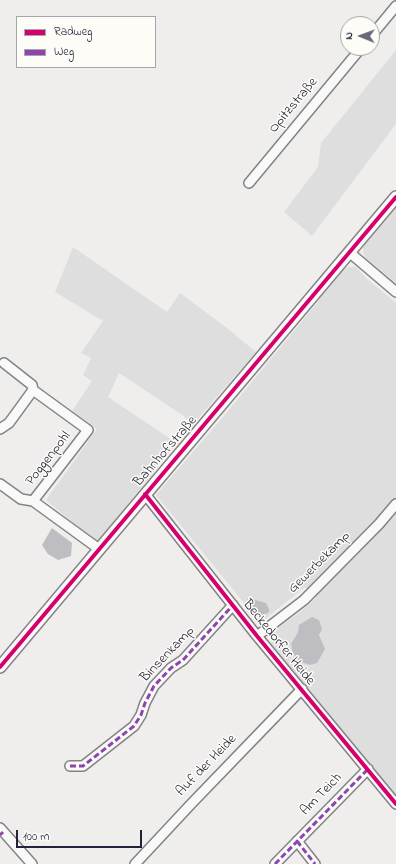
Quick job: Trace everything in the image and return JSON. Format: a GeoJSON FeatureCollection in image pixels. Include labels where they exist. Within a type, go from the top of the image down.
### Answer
{"type":"FeatureCollection","features":[{"type":"Feature","properties":{"kind":"street"},"geometry":{"type":"LineString","coordinates":[[380,25],[396,6]]}},
{"type":"Feature","properties":{"kind":"street","name":"Opitzstraße"},"geometry":{"type":"LineString","coordinates":[[249,182],[354,56]]}},
{"type":"Feature","properties":{"kind":"street","name":"Bahnhofstraße"},"geometry":{"type":"LineString","coordinates":[[0,667],[396,197]]}},
{"type":"Feature","properties":{"kind":"street"},"geometry":{"type":"LineString","coordinates":[[349,252],[396,292]]}},
{"type":"Feature","properties":{"kind":"street","name":"Poggenpohl"},"geometry":{"type":"LineString","coordinates":[[4,363],[32,385],[33,390],[88,430],[33,501]]}},
{"type":"Feature","properties":{"kind":"street"},"geometry":{"type":"LineString","coordinates":[[0,429],[10,423],[33,390]]}},
{"type":"Feature","properties":{"kind":"street","name":"Poggenpohl"},"geometry":{"type":"LineString","coordinates":[[0,484],[21,500],[33,501],[99,550]]}},
{"type":"Feature","properties":{"kind":"street","name":"Beckedorfer Heide"},"geometry":{"type":"LineString","coordinates":[[145,494],[257,636],[396,804]]}},
{"type":"Feature","properties":{"kind":"street","name":"Gewerbekamp"},"geometry":{"type":"LineString","coordinates":[[257,636],[304,600],[379,524],[396,504]]}},
{"type":"Feature","properties":{"kind":"street","name":"Binsenkamp"},"geometry":{"type":"LineString","coordinates":[[70,766],[83,766],[134,726],[141,715],[145,703],[154,686],[171,668],[183,660],[192,651],[233,605]]}},
{"type":"Feature","properties":{"kind":"street","name":"Auf der Heide"},"geometry":{"type":"LineString","coordinates":[[134,864],[302,689]]}},
{"type":"Feature","properties":{"kind":"street","name":"Am Teich"},"geometry":{"type":"LineString","coordinates":[[275,864],[368,769]]}},
{"type":"Feature","properties":{"kind":"street"},"geometry":{"type":"LineString","coordinates":[[1,832],[32,864]]}},
{"type":"Feature","properties":{"kind":"street"},"geometry":{"type":"LineString","coordinates":[[297,841],[315,864]]}},
{"type":"Feature","properties":{"kind":"shaded area"},"geometry":{"type":"Polygon","coordinates":[[[396,50],[396,124],[312,236],[284,212],[318,167],[321,143],[396,50]]]}},
{"type":"Feature","properties":{"kind":"shaded area"},"geometry":{"type":"Polygon","coordinates":[[[395,207],[396,283],[366,258],[363,253],[363,246],[367,240],[395,207]]]}},
{"type":"Feature","properties":{"kind":"shaded area"},"geometry":{"type":"Polygon","coordinates":[[[73,247],[167,312],[180,293],[256,352],[194,423],[119,373],[108,397],[177,443],[97,543],[46,500],[97,429],[72,411],[92,381],[83,375],[91,358],[81,353],[103,321],[55,292],[73,247]]]}},
{"type":"Feature","properties":{"kind":"shaded area"},"geometry":{"type":"Polygon","coordinates":[[[348,267],[356,267],[367,279],[396,303],[396,795],[271,644],[272,636],[275,630],[299,613],[316,598],[305,587],[264,620],[257,619],[156,495],[317,303],[322,294],[341,271],[348,267]],[[298,632],[295,637],[322,642],[319,635],[298,632]]]}},
{"type":"Feature","properties":{"kind":"shaded area"},"geometry":{"type":"Polygon","coordinates":[[[52,528],[72,543],[71,556],[58,560],[48,554],[42,545],[52,528]]]}},
{"type":"Feature","properties":{"kind":"shaded area"},"geometry":{"type":"Polygon","coordinates":[[[248,598],[266,603],[269,612],[264,615],[254,613],[247,605],[248,598]]]}},
{"type":"Feature","properties":{"kind":"shaded area"},"geometry":{"type":"Polygon","coordinates":[[[312,617],[319,620],[322,629],[319,635],[325,649],[317,663],[310,665],[298,661],[293,653],[291,644],[298,632],[299,625],[312,617]]]}},
{"type":"Feature","properties":{"kind":"marked path"},"geometry":{"type":"LineString","coordinates":[[70,766],[83,766],[134,726],[141,715],[145,703],[154,686],[171,668],[183,660],[233,605]]}},
{"type":"Feature","properties":{"kind":"marked path"},"geometry":{"type":"LineString","coordinates":[[275,864],[368,769]]}},
{"type":"Feature","properties":{"kind":"marked path"},"geometry":{"type":"LineString","coordinates":[[0,835],[3,832]]}},
{"type":"Feature","properties":{"kind":"marked path"},"geometry":{"type":"LineString","coordinates":[[297,841],[315,864]]}},
{"type":"Feature","properties":{"kind":"cycle path"},"geometry":{"type":"LineString","coordinates":[[0,667],[396,197]]}},
{"type":"Feature","properties":{"kind":"cycle path"},"geometry":{"type":"LineString","coordinates":[[145,494],[257,636],[396,804]]}}]}
